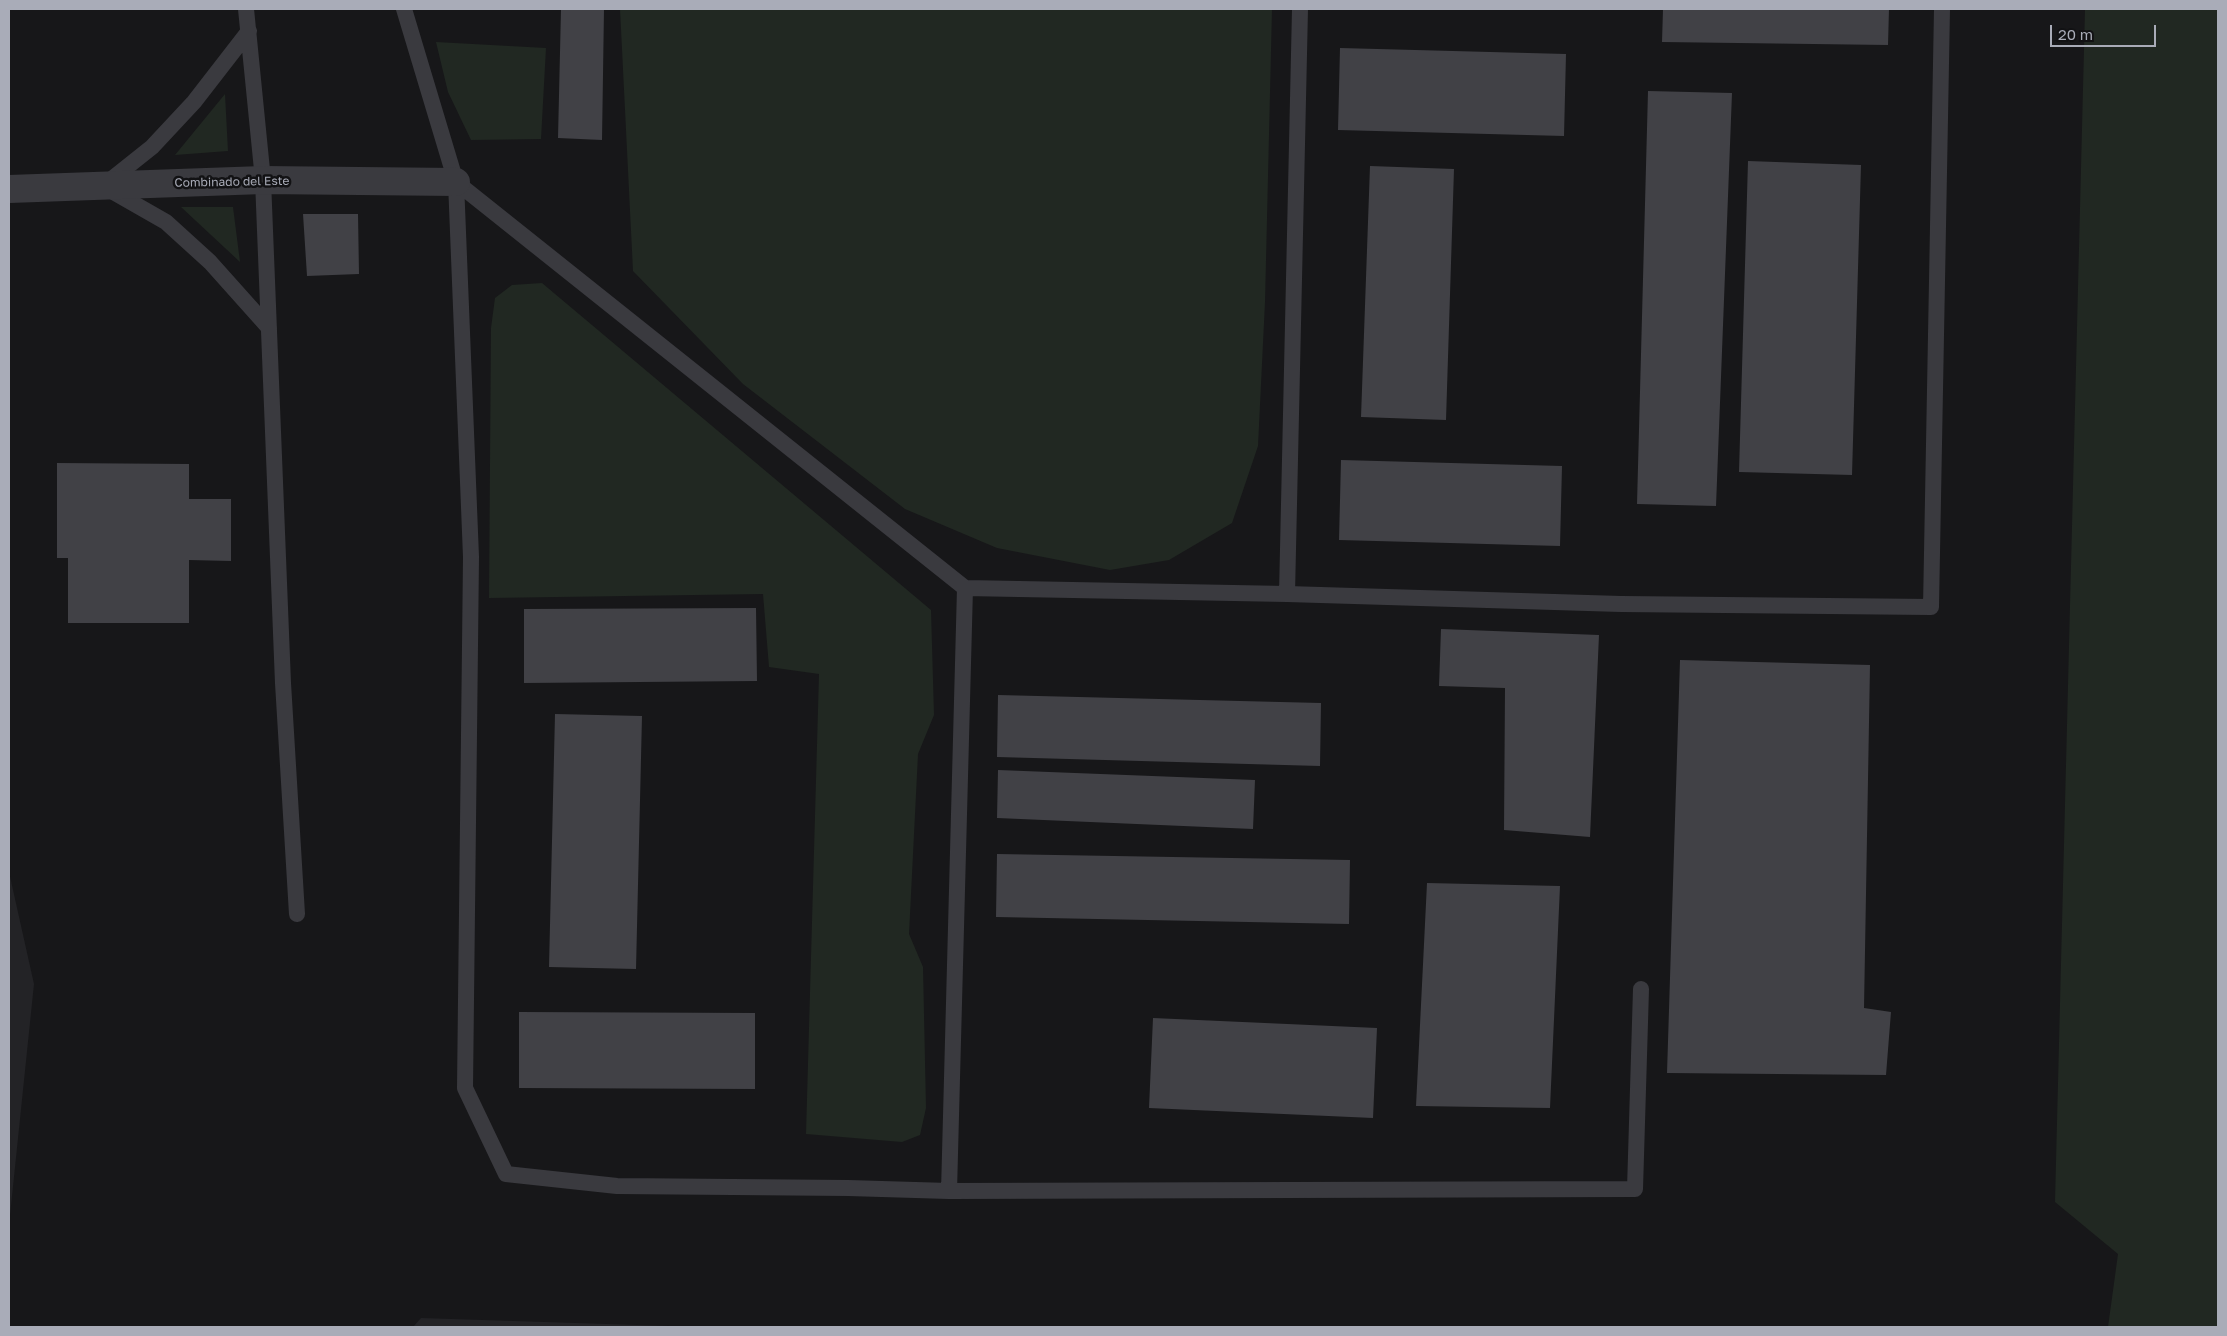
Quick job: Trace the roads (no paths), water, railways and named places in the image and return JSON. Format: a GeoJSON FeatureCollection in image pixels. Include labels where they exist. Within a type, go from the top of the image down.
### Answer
{"type":"FeatureCollection","features":[{"type":"Feature","properties":{"kind":"street","name":"Combinado del Este"},"geometry":{"type":"LineString","coordinates":[[9,189],[263,180],[456,182]]}},
{"type":"Feature","properties":{"kind":"lane"},"geometry":{"type":"LineString","coordinates":[[246,9],[263,180],[283,683],[297,914]]}},
{"type":"Feature","properties":{"kind":"lane"},"geometry":{"type":"LineString","coordinates":[[404,9],[456,182],[471,557],[465,1088],[506,1174],[617,1186],[949,1191],[1635,1189],[1641,989]]}},
{"type":"Feature","properties":{"kind":"lane"},"geometry":{"type":"LineString","coordinates":[[1287,594],[1300,9]]}},
{"type":"Feature","properties":{"kind":"lane"},"geometry":{"type":"LineString","coordinates":[[456,182],[965,588],[1287,594],[1621,604],[1931,607],[1942,9]]}},
{"type":"Feature","properties":{"kind":"lane"},"geometry":{"type":"LineString","coordinates":[[248,31],[194,102],[152,147],[103,186],[166,222],[210,262],[269,328]]}},
{"type":"Feature","properties":{"kind":"lane"},"geometry":{"type":"LineString","coordinates":[[949,1191],[965,588]]}}]}
